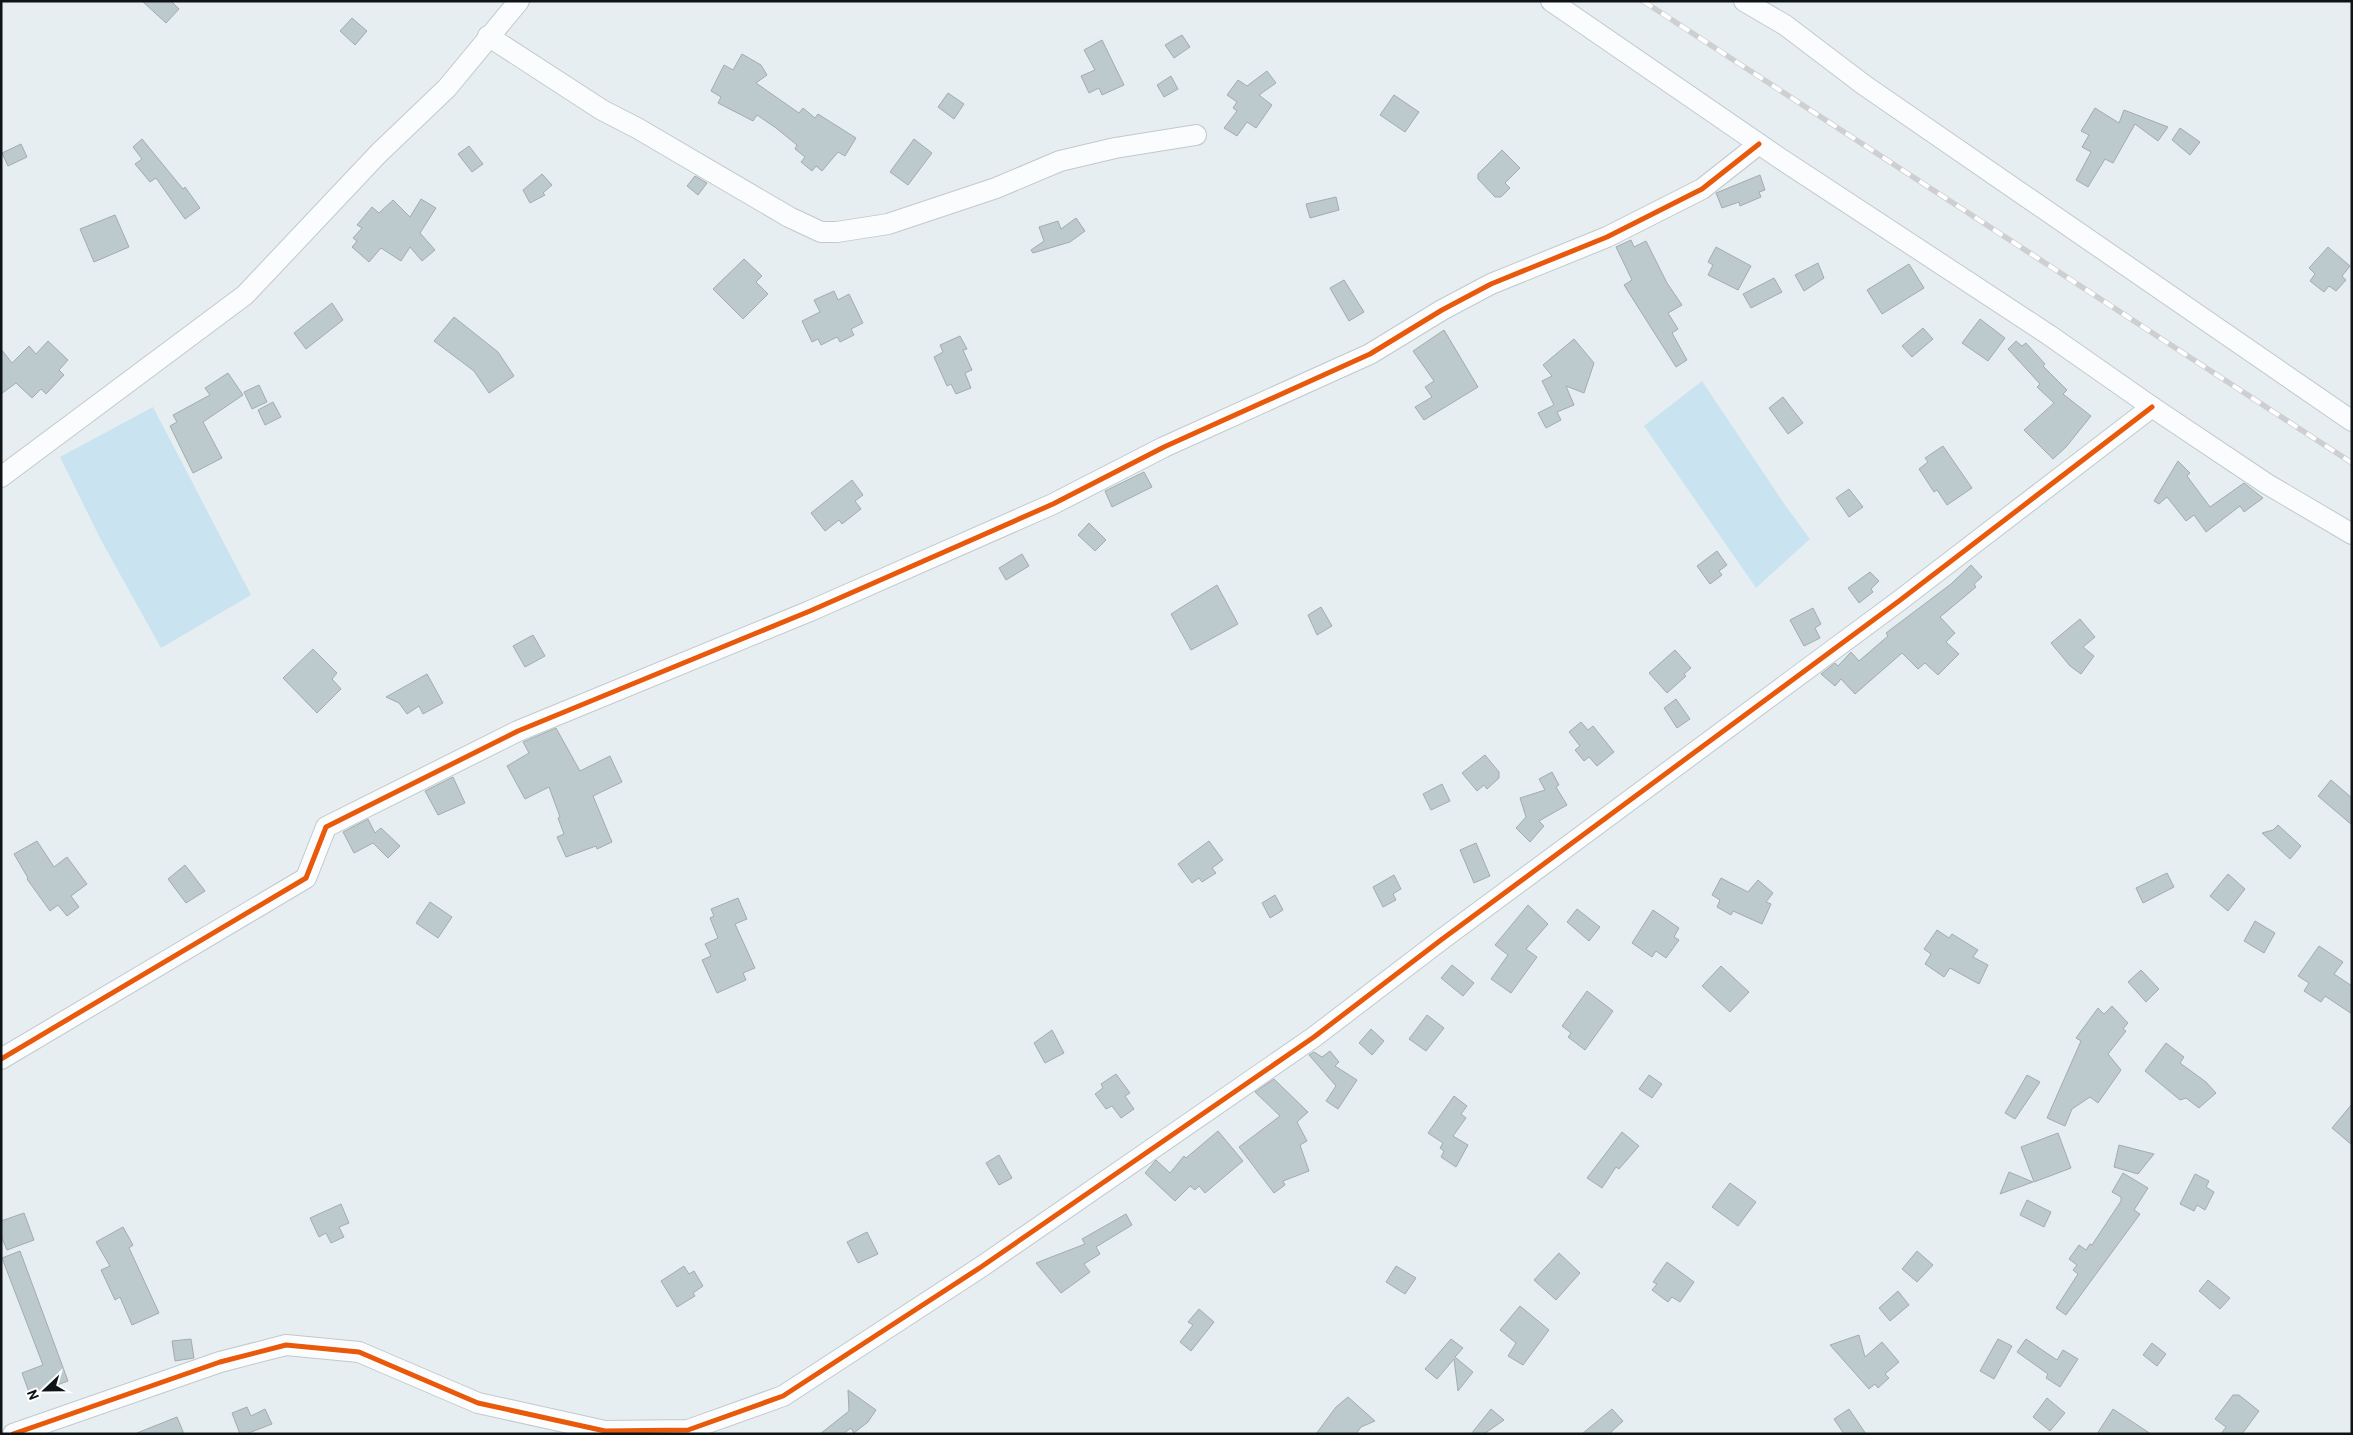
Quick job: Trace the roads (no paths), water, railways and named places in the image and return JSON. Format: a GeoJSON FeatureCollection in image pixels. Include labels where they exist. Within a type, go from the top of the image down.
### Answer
{"type":"FeatureCollection","features":[{"type":"Feature","properties":{"kind":"street"},"geometry":{"type":"LineString","coordinates":[[1,477],[246,295],[379,153],[447,88],[518,1]]}},
{"type":"Feature","properties":{"kind":"street"},"geometry":{"type":"LineString","coordinates":[[1551,1],[1759,144],[2048,335],[2267,484],[2352,534]]}},
{"type":"Feature","properties":{"kind":"street"},"geometry":{"type":"LineString","coordinates":[[1744,1],[1784,24],[1864,85],[2352,421]]}},
{"type":"Feature","properties":{"kind":"street"},"geometry":{"type":"LineString","coordinates":[[488,36],[602,110],[637,128],[789,217],[821,232],[837,232],[888,224],[996,188],[1060,161],[1115,148],[1196,135]]}},
{"type":"Feature","properties":{"kind":"street"},"geometry":{"type":"LineString","coordinates":[[1,1059],[306,878],[326,827],[518,730],[819,607],[1053,504],[1164,447],[1370,354],[1442,310],[1491,284],[1606,237],[1702,188],[1759,144]]}},
{"type":"Feature","properties":{"kind":"street"},"geometry":{"type":"LineString","coordinates":[[13,1434],[220,1362],[286,1345],[359,1352],[478,1403],[605,1431],[688,1430],[782,1396],[981,1267],[1314,1037],[1441,940],[1899,601],[2152,407]]}},
{"type":"Feature","properties":{"kind":"railway"},"geometry":{"type":"LineString","coordinates":[[1643,1],[2352,463]]}}]}
